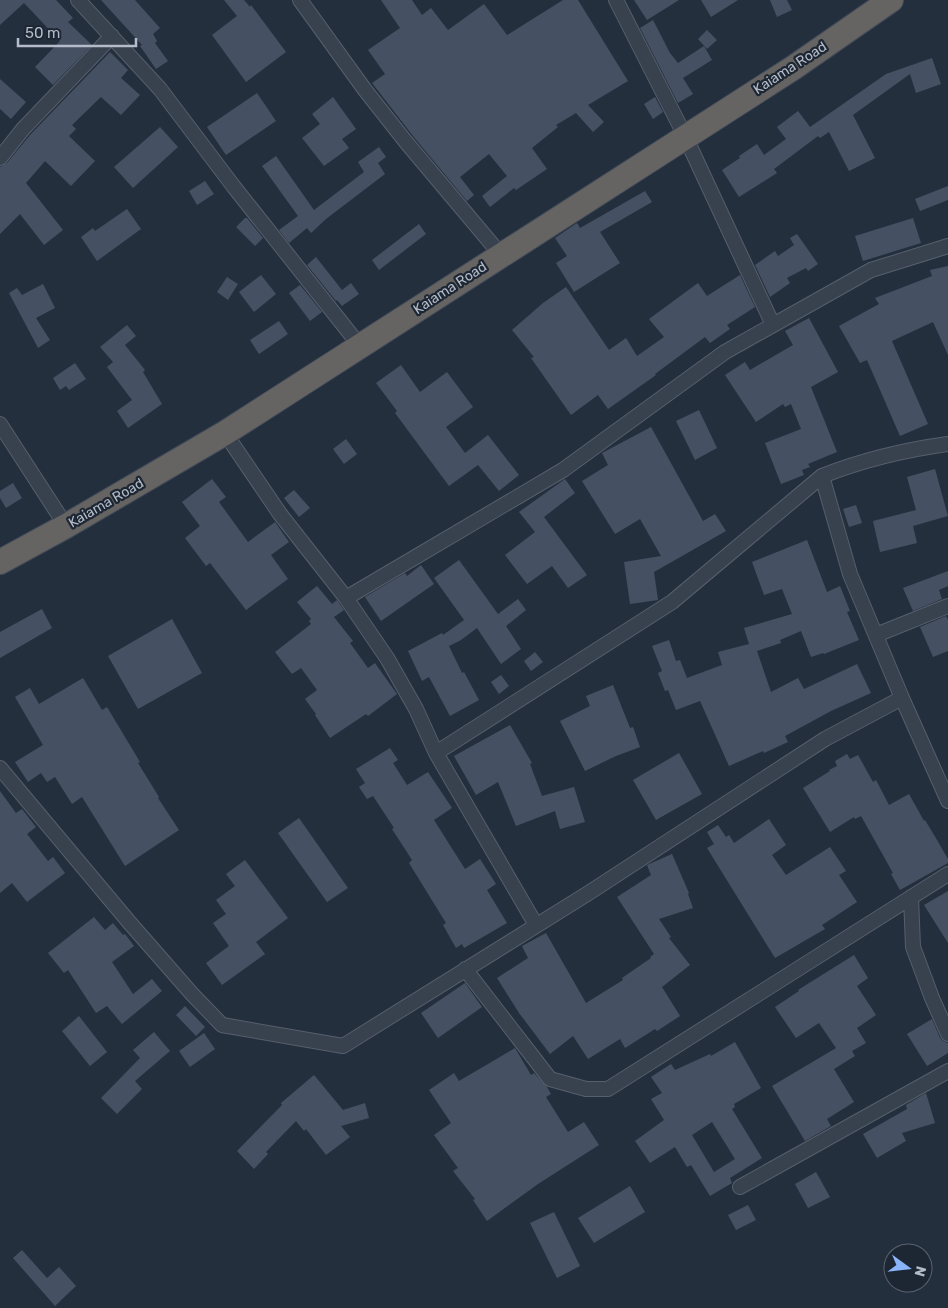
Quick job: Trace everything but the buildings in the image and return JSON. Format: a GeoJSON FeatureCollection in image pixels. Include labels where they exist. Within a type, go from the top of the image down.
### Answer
{"type":"FeatureCollection","features":[{"type":"Feature","properties":{"kind":"highway","name":"Kaiama Road"},"geometry":{"type":"LineString","coordinates":[[0,562],[66,526],[225,433],[793,68],[891,0]]}},
{"type":"Feature","properties":{"kind":"street"},"geometry":{"type":"LineString","coordinates":[[300,0],[365,90],[501,255]]}},
{"type":"Feature","properties":{"kind":"street"},"geometry":{"type":"LineString","coordinates":[[616,0],[685,136],[773,325]]}},
{"type":"Feature","properties":{"kind":"street"},"geometry":{"type":"LineString","coordinates":[[84,2],[160,89],[234,187],[360,346]]}},
{"type":"Feature","properties":{"kind":"street"},"geometry":{"type":"LineString","coordinates":[[0,158],[23,129],[112,36]]}},
{"type":"Feature","properties":{"kind":"street"},"geometry":{"type":"LineString","coordinates":[[346,598],[563,470],[725,352],[871,270],[948,246]]}},
{"type":"Feature","properties":{"kind":"street"},"geometry":{"type":"LineString","coordinates":[[0,424],[66,526]]}},
{"type":"Feature","properties":{"kind":"street"},"geometry":{"type":"LineString","coordinates":[[225,433],[280,514],[346,598],[386,658],[416,709],[436,753],[536,925]]}},
{"type":"Feature","properties":{"kind":"street"},"geometry":{"type":"LineString","coordinates":[[436,753],[672,602],[822,476],[849,465],[908,450],[948,444]]}},
{"type":"Feature","properties":{"kind":"street"},"geometry":{"type":"LineString","coordinates":[[822,476],[850,574],[948,801]]}},
{"type":"Feature","properties":{"kind":"street"},"geometry":{"type":"LineString","coordinates":[[876,635],[948,606]]}},
{"type":"Feature","properties":{"kind":"street"},"geometry":{"type":"LineString","coordinates":[[0,768],[135,929],[222,1025],[343,1046],[587,894],[825,739],[902,698]]}},
{"type":"Feature","properties":{"kind":"street"},"geometry":{"type":"LineString","coordinates":[[465,969],[550,1079],[586,1089],[608,1089],[948,874]]}},
{"type":"Feature","properties":{"kind":"street"},"geometry":{"type":"LineString","coordinates":[[911,897],[913,947],[948,1034]]}},
{"type":"Feature","properties":{"kind":"street"},"geometry":{"type":"LineString","coordinates":[[740,1187],[948,1071]]}}]}
